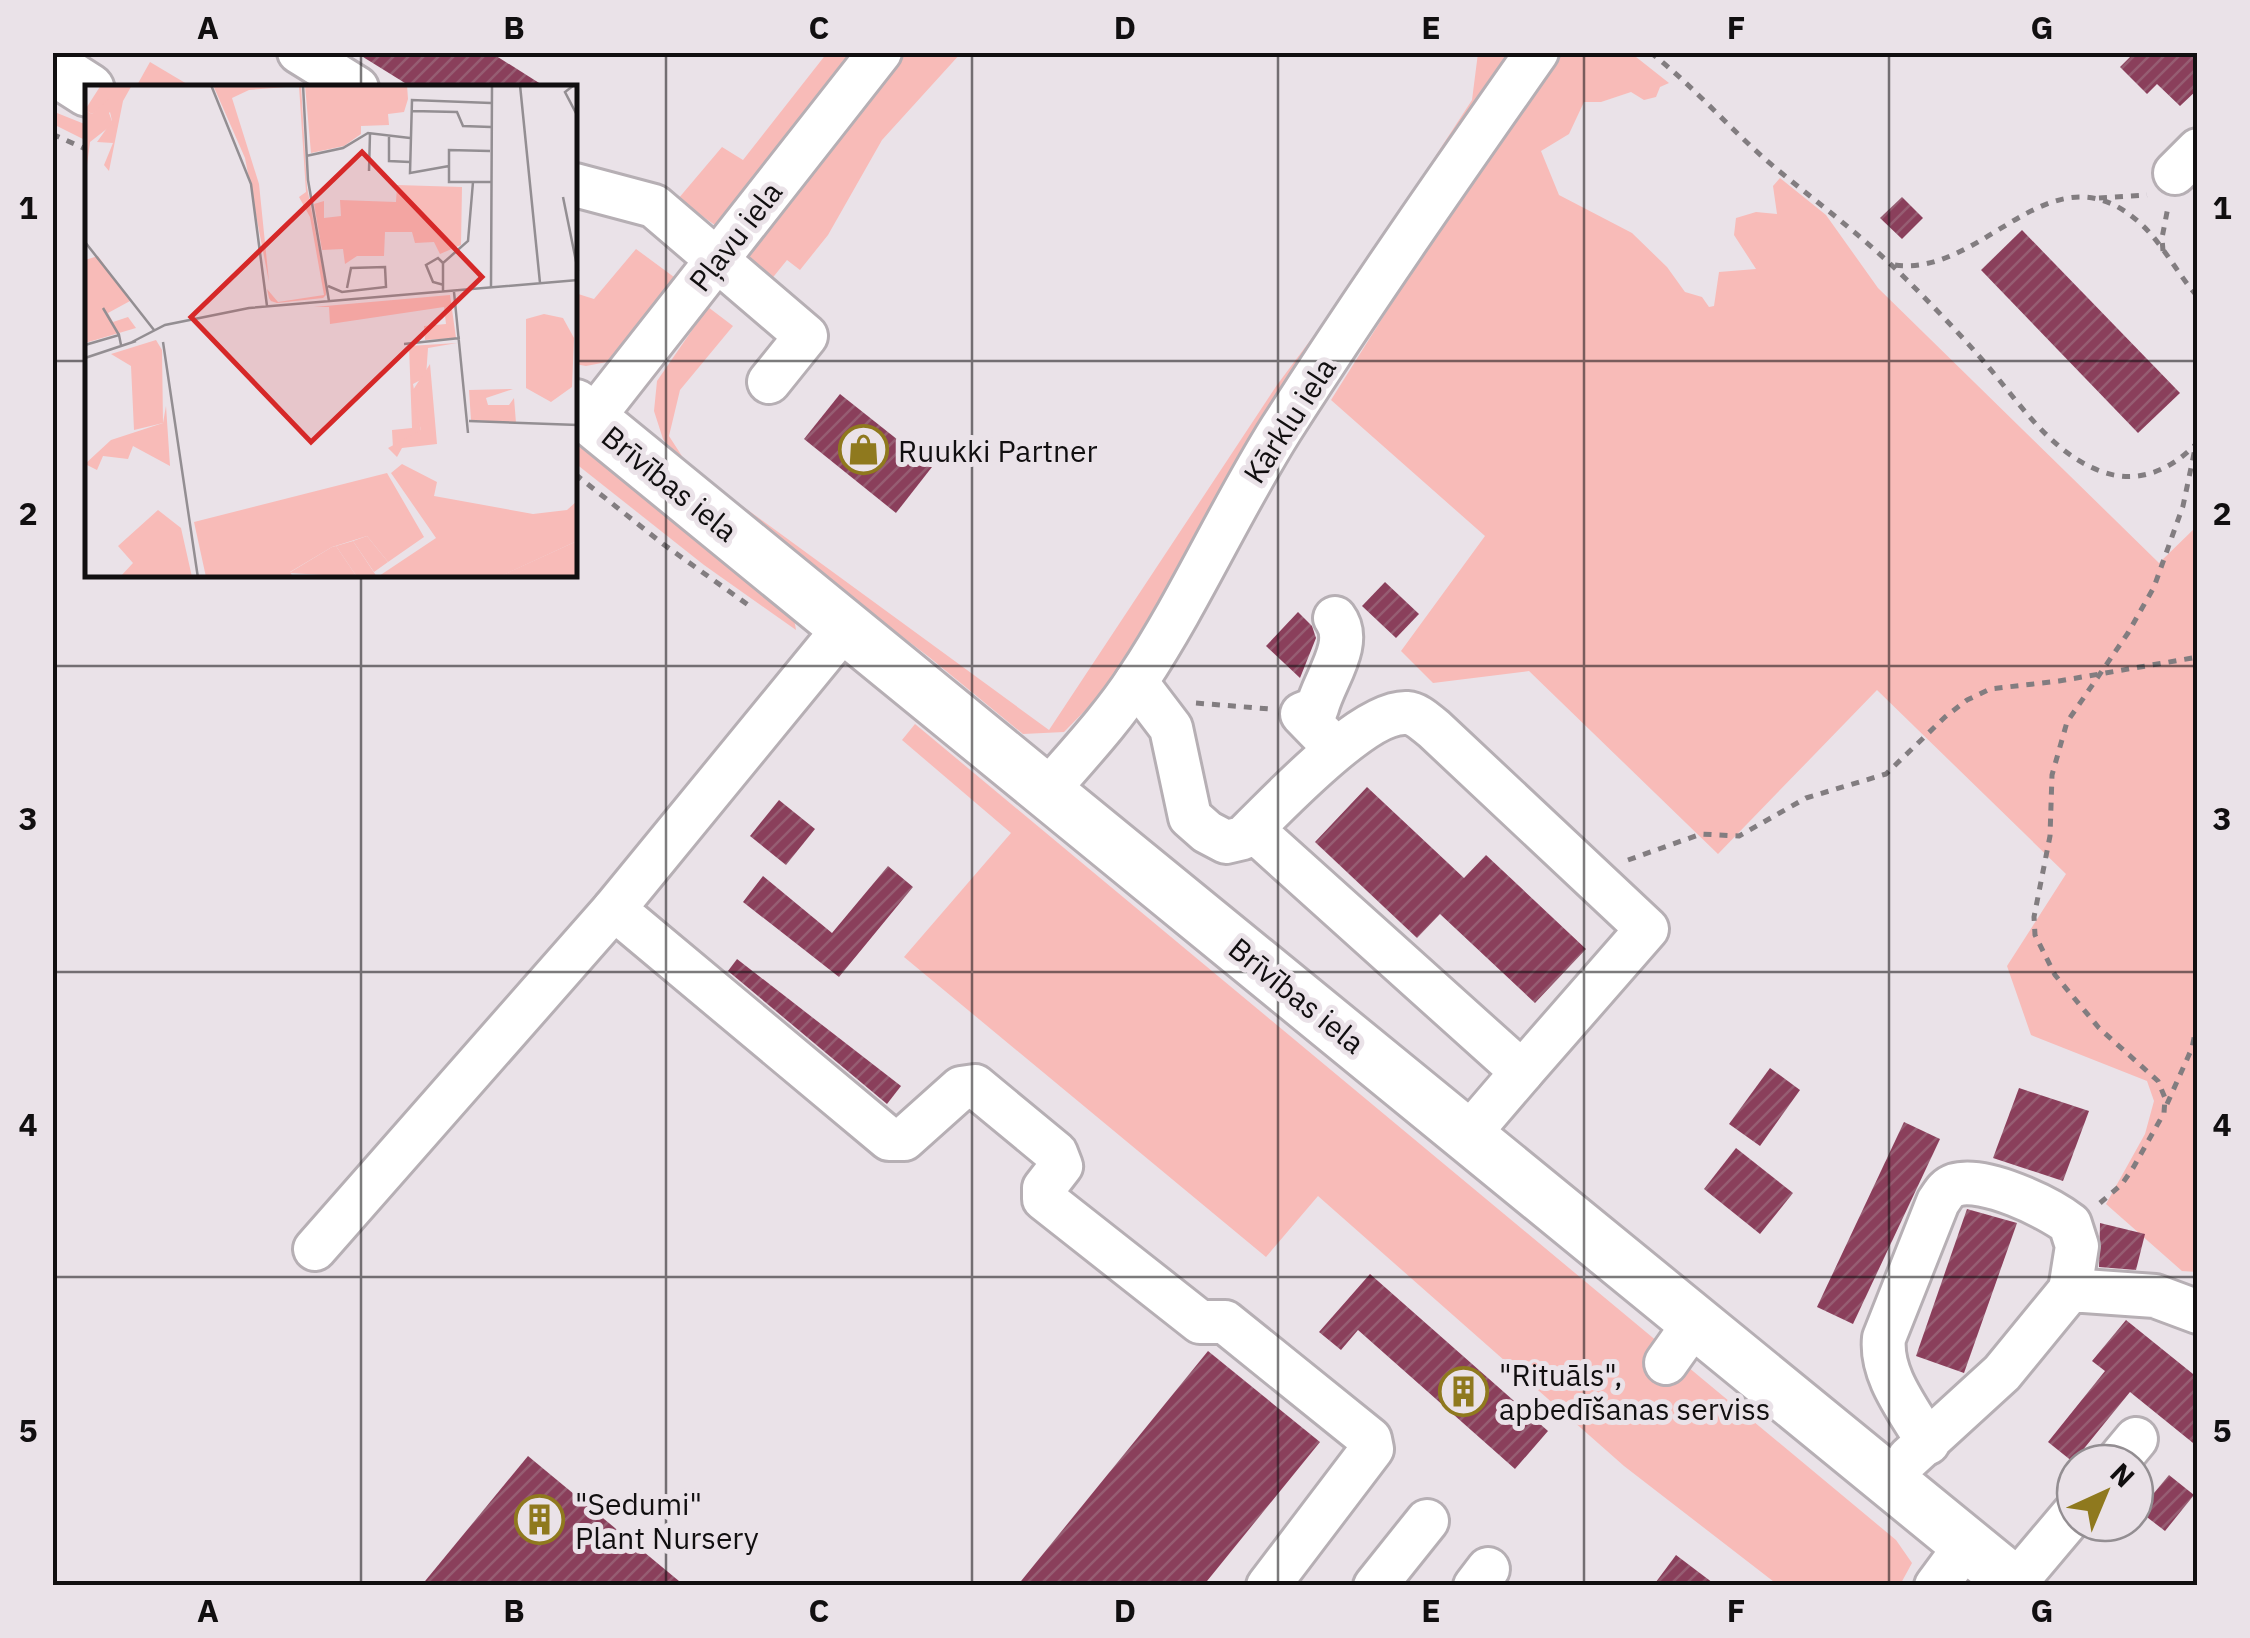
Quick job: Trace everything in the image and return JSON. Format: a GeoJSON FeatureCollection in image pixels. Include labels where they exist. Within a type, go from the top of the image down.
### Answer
{"type":"FeatureCollection","features":[{"type":"Feature","properties":{"kind":"main road","name":"Brīvības iela"},"geometry":{"type":"LineString","coordinates":[[584,413],[1468,1134],[1681,1342],[1886,1478],[2017,1584]]}},
{"type":"Feature","properties":{"kind":"street"},"geometry":{"type":"LineString","coordinates":[[299,52],[352,85]]}},
{"type":"Feature","properties":{"kind":"street","name":"Pļavu iela"},"geometry":{"type":"LineString","coordinates":[[584,413],[717,259],[880,52]]}},
{"type":"Feature","properties":{"kind":"street","name":"Kārklu iela"},"geometry":{"type":"LineString","coordinates":[[1048,791],[1145,692],[1281,429],[1538,52]]}},
{"type":"Feature","properties":{"kind":"street"},"geometry":{"type":"LineString","coordinates":[[578,186],[654,206],[806,336],[769,382]]}},
{"type":"Feature","properties":{"kind":"street"},"geometry":{"type":"LineString","coordinates":[[1335,618],[1343,631],[1341,646],[1317,708],[1302,714],[1336,749]]}},
{"type":"Feature","properties":{"kind":"street"},"geometry":{"type":"LineString","coordinates":[[315,1248],[614,908],[845,626]]}},
{"type":"Feature","properties":{"kind":"street"},"geometry":{"type":"LineString","coordinates":[[1145,692],[1171,728],[1190,817],[1226,842],[1243,838],[1336,749],[1378,723],[1402,714],[1415,716],[1434,729],[1646,929],[1468,1134]]}},
{"type":"Feature","properties":{"kind":"street"},"geometry":{"type":"LineString","coordinates":[[1252,829],[1522,1072]]}},
{"type":"Feature","properties":{"kind":"street"},"geometry":{"type":"LineString","coordinates":[[614,908],[889,1139],[904,1139],[961,1088],[975,1086],[1056,1152],[1061,1166],[1044,1188],[1044,1200],[1200,1322],[1225,1322],[1370,1439],[1372,1449],[1277,1582]]}},
{"type":"Feature","properties":{"kind":"street"},"geometry":{"type":"LineString","coordinates":[[1886,1478],[1928,1443],[2002,1373],[2070,1290],[2077,1246],[2072,1227],[2039,1204],[1992,1188],[1960,1184],[1943,1194],[1884,1338],[1883,1350],[1889,1374],[1928,1443]]}},
{"type":"Feature","properties":{"kind":"street"},"geometry":{"type":"LineString","coordinates":[[2070,1290],[2155,1296],[2198,1312]]}},
{"type":"Feature","properties":{"kind":"street"},"geometry":{"type":"LineString","coordinates":[[1375,1586],[1427,1521]]}},
{"type":"Feature","properties":{"kind":"street"},"geometry":{"type":"LineString","coordinates":[[2017,1584],[2055,1537]]}},
{"type":"Feature","properties":{"kind":"street"},"geometry":{"type":"LineString","coordinates":[[1936,1586],[1967,1544]]}},
{"type":"Feature","properties":{"kind":"path"},"geometry":{"type":"LineString","coordinates":[[1650,52],[1779,170],[1892,265],[2060,447],[2090,467],[2116,476],[2143,476],[2196,456]]}},
{"type":"Feature","properties":{"kind":"path"},"geometry":{"type":"LineString","coordinates":[[52,134],[85,149]]}},
{"type":"Feature","properties":{"kind":"path"},"geometry":{"type":"LineString","coordinates":[[1892,265],[1909,267],[1939,261],[1964,251],[2038,206],[2065,198],[2168,189],[2182,168]]}},
{"type":"Feature","properties":{"kind":"path"},"geometry":{"type":"LineString","coordinates":[[2166,258],[2162,238],[2182,168]]}},
{"type":"Feature","properties":{"kind":"path"},"geometry":{"type":"LineString","coordinates":[[2090,198],[2139,222],[2198,298]]}},
{"type":"Feature","properties":{"kind":"path"},"geometry":{"type":"LineString","coordinates":[[2168,467],[2197,442]]}},
{"type":"Feature","properties":{"kind":"path"},"geometry":{"type":"LineString","coordinates":[[2165,1108],[2164,1092],[2158,1081],[2099,1028],[2055,975],[2036,935],[2034,916],[2050,836],[2055,764],[2068,722],[2128,632],[2159,576],[2183,506],[2197,442]]}},
{"type":"Feature","properties":{"kind":"path"},"geometry":{"type":"LineString","coordinates":[[578,476],[757,612]]}},
{"type":"Feature","properties":{"kind":"path"},"geometry":{"type":"LineString","coordinates":[[1590,876],[1701,834],[1739,836],[1806,798],[1886,774],[1936,725],[1984,692],[2198,657]]}},
{"type":"Feature","properties":{"kind":"path"},"geometry":{"type":"LineString","coordinates":[[1145,692],[1302,714]]}},
{"type":"Feature","properties":{"kind":"path"},"geometry":{"type":"LineString","coordinates":[[2072,1227],[2122,1184],[2153,1136],[2192,1048],[2198,1018]]}},
{"type":"Feature","properties":{"kind":"shaded area"},"geometry":{"type":"Polygon","coordinates":[[[827,53],[860,53],[719,228],[678,199],[722,147],[743,160],[827,53]]]}},
{"type":"Feature","properties":{"kind":"shaded area"},"geometry":{"type":"Polygon","coordinates":[[[906,53],[961,53],[882,140],[828,235],[800,270],[787,260],[770,281],[749,256],[906,53]]]}},
{"type":"Feature","properties":{"kind":"shaded area"},"geometry":{"type":"Polygon","coordinates":[[[1478,53],[1515,53],[1115,680],[1064,732],[1023,734],[929,657],[696,480],[663,439],[654,411],[657,381],[708,307],[733,326],[680,390],[669,436],[689,467],[1049,730],[1277,385],[1350,287],[1472,100],[1478,53]]]}},
{"type":"Feature","properties":{"kind":"shaded area"},"geometry":{"type":"Polygon","coordinates":[[[1562,53],[1631,53],[1669,83],[1660,87],[1656,97],[1644,100],[1631,92],[1601,102],[1584,102],[1569,134],[1541,151],[1559,195],[1632,233],[1667,267],[1685,292],[1702,297],[1709,307],[1714,306],[1719,272],[1756,269],[1734,235],[1736,218],[1756,212],[1777,214],[1773,186],[1780,178],[1826,215],[1878,288],[2159,563],[2197,526],[2197,1272],[2182,1271],[2106,1204],[2145,1134],[2154,1101],[2147,1081],[2031,1035],[2007,966],[2066,874],[1877,690],[1718,854],[1529,671],[1433,683],[1401,651],[1485,536],[1331,400],[1469,180],[1562,53]]]}},
{"type":"Feature","properties":{"kind":"shaded area"},"geometry":{"type":"Polygon","coordinates":[[[150,62],[189,85],[137,85],[150,62]]]}},
{"type":"Feature","properties":{"kind":"shaded area"},"geometry":{"type":"Polygon","coordinates":[[[52,111],[85,124],[85,140],[53,124],[52,111]]]}},
{"type":"Feature","properties":{"kind":"shaded area"},"geometry":{"type":"Polygon","coordinates":[[[636,249],[678,280],[612,361],[586,366],[578,365],[578,294],[594,299],[636,249]]]}},
{"type":"Feature","properties":{"kind":"shaded area"},"geometry":{"type":"Polygon","coordinates":[[[578,437],[793,613],[796,630],[704,565],[578,465],[578,437]]]}},
{"type":"Feature","properties":{"kind":"shaded area"},"geometry":{"type":"Polygon","coordinates":[[[915,724],[1896,1540],[1912,1563],[1900,1585],[1778,1585],[1624,1466],[1318,1196],[1266,1257],[904,957],[1011,833],[902,740],[915,724]]]}},
{"type":"Feature","properties":{"kind":"building"},"geometry":{"type":"Polygon","coordinates":[[[355,52],[490,52],[542,85],[408,85],[355,52]]]}},
{"type":"Feature","properties":{"kind":"building"},"geometry":{"type":"Polygon","coordinates":[[[2135,52],[2198,52],[2198,89],[2180,106],[2157,84],[2147,94],[2120,67],[2135,52]]]}},
{"type":"Feature","properties":{"kind":"building"},"geometry":{"type":"Polygon","coordinates":[[[1902,197],[1923,218],[1902,239],[1880,218],[1902,197]]]}},
{"type":"Feature","properties":{"kind":"building"},"geometry":{"type":"Polygon","coordinates":[[[2022,230],[2180,393],[2138,433],[1981,270],[2022,230]]]}},
{"type":"Feature","properties":{"kind":"building"},"geometry":{"type":"Polygon","coordinates":[[[840,394],[932,467],[896,513],[804,439],[840,394]]]}},
{"type":"Feature","properties":{"kind":"building"},"geometry":{"type":"Polygon","coordinates":[[[1385,582],[1419,614],[1396,638],[1362,606],[1385,582]]]}},
{"type":"Feature","properties":{"kind":"building"},"geometry":{"type":"Polygon","coordinates":[[[1298,612],[1312,626],[1316,638],[1300,678],[1266,646],[1298,612]]]}},
{"type":"Feature","properties":{"kind":"building"},"geometry":{"type":"Polygon","coordinates":[[[1367,787],[1464,878],[1486,855],[1586,949],[1535,1003],[1440,914],[1417,938],[1315,842],[1367,787]]]}},
{"type":"Feature","properties":{"kind":"building"},"geometry":{"type":"Polygon","coordinates":[[[779,800],[815,829],[786,865],[750,836],[779,800]]]}},
{"type":"Feature","properties":{"kind":"building"},"geometry":{"type":"Polygon","coordinates":[[[888,866],[913,887],[839,977],[743,902],[763,876],[832,933],[888,866]]]}},
{"type":"Feature","properties":{"kind":"building"},"geometry":{"type":"Polygon","coordinates":[[[737,959],[901,1086],[887,1104],[728,971],[737,959]]]}},
{"type":"Feature","properties":{"kind":"building"},"geometry":{"type":"Polygon","coordinates":[[[1770,1068],[1800,1090],[1760,1146],[1729,1124],[1770,1068]]]}},
{"type":"Feature","properties":{"kind":"building"},"geometry":{"type":"Polygon","coordinates":[[[2019,1088],[2089,1111],[2063,1181],[1993,1158],[2019,1088]]]}},
{"type":"Feature","properties":{"kind":"building"},"geometry":{"type":"Polygon","coordinates":[[[1904,1122],[1940,1139],[1853,1324],[1817,1307],[1904,1122]]]}},
{"type":"Feature","properties":{"kind":"building"},"geometry":{"type":"Polygon","coordinates":[[[1736,1148],[1793,1193],[1760,1234],[1704,1189],[1736,1148]]]}},
{"type":"Feature","properties":{"kind":"building"},"geometry":{"type":"Polygon","coordinates":[[[1967,1209],[2017,1223],[1964,1373],[1916,1356],[1967,1209]]]}},
{"type":"Feature","properties":{"kind":"building"},"geometry":{"type":"Polygon","coordinates":[[[2100,1223],[2145,1234],[2136,1270],[2099,1267],[2100,1223]]]}},
{"type":"Feature","properties":{"kind":"building","name":"\"Rituāls\", apbedīšanas serviss"},"geometry":{"type":"Polygon","coordinates":[[[1370,1274],[1548,1431],[1515,1469],[1358,1330],[1341,1350],[1319,1332],[1370,1274]]]}},
{"type":"Feature","properties":{"kind":"building"},"geometry":{"type":"Polygon","coordinates":[[[2126,1320],[2198,1378],[2198,1447],[2130,1392],[2088,1443],[2055,1443],[2055,1448],[2048,1442],[2105,1371],[2092,1361],[2126,1320]]]}},
{"type":"Feature","properties":{"kind":"building"},"geometry":{"type":"Polygon","coordinates":[[[1208,1351],[1320,1442],[1203,1586],[1017,1586],[1208,1351]]]}},
{"type":"Feature","properties":{"kind":"building","name":"\"Sedumi\" Plant Nursery"},"geometry":{"type":"Polygon","coordinates":[[[528,1456],[685,1586],[421,1586],[528,1456]]]}},
{"type":"Feature","properties":{"kind":"building"},"geometry":{"type":"Polygon","coordinates":[[[2169,1475],[2194,1495],[2165,1531],[2155,1523],[2155,1492],[2169,1475]]]}},
{"type":"Feature","properties":{"kind":"building"},"geometry":{"type":"Polygon","coordinates":[[[1676,1555],[1717,1586],[1653,1586],[1676,1555]]]}},
{"type":"Feature","properties":{"kind":"place","name":"Ruukki Partner"},"geometry":{"type":"Point","coordinates":[863,450]}},
{"type":"Feature","properties":{"kind":"place","name":"\"Rituāls\", apbedīšanas serviss"},"geometry":{"type":"Point","coordinates":[1464,1391]}},
{"type":"Feature","properties":{"kind":"place","name":"\"Sedumi\" Plant Nursery"},"geometry":{"type":"Point","coordinates":[540,1520]}}]}
